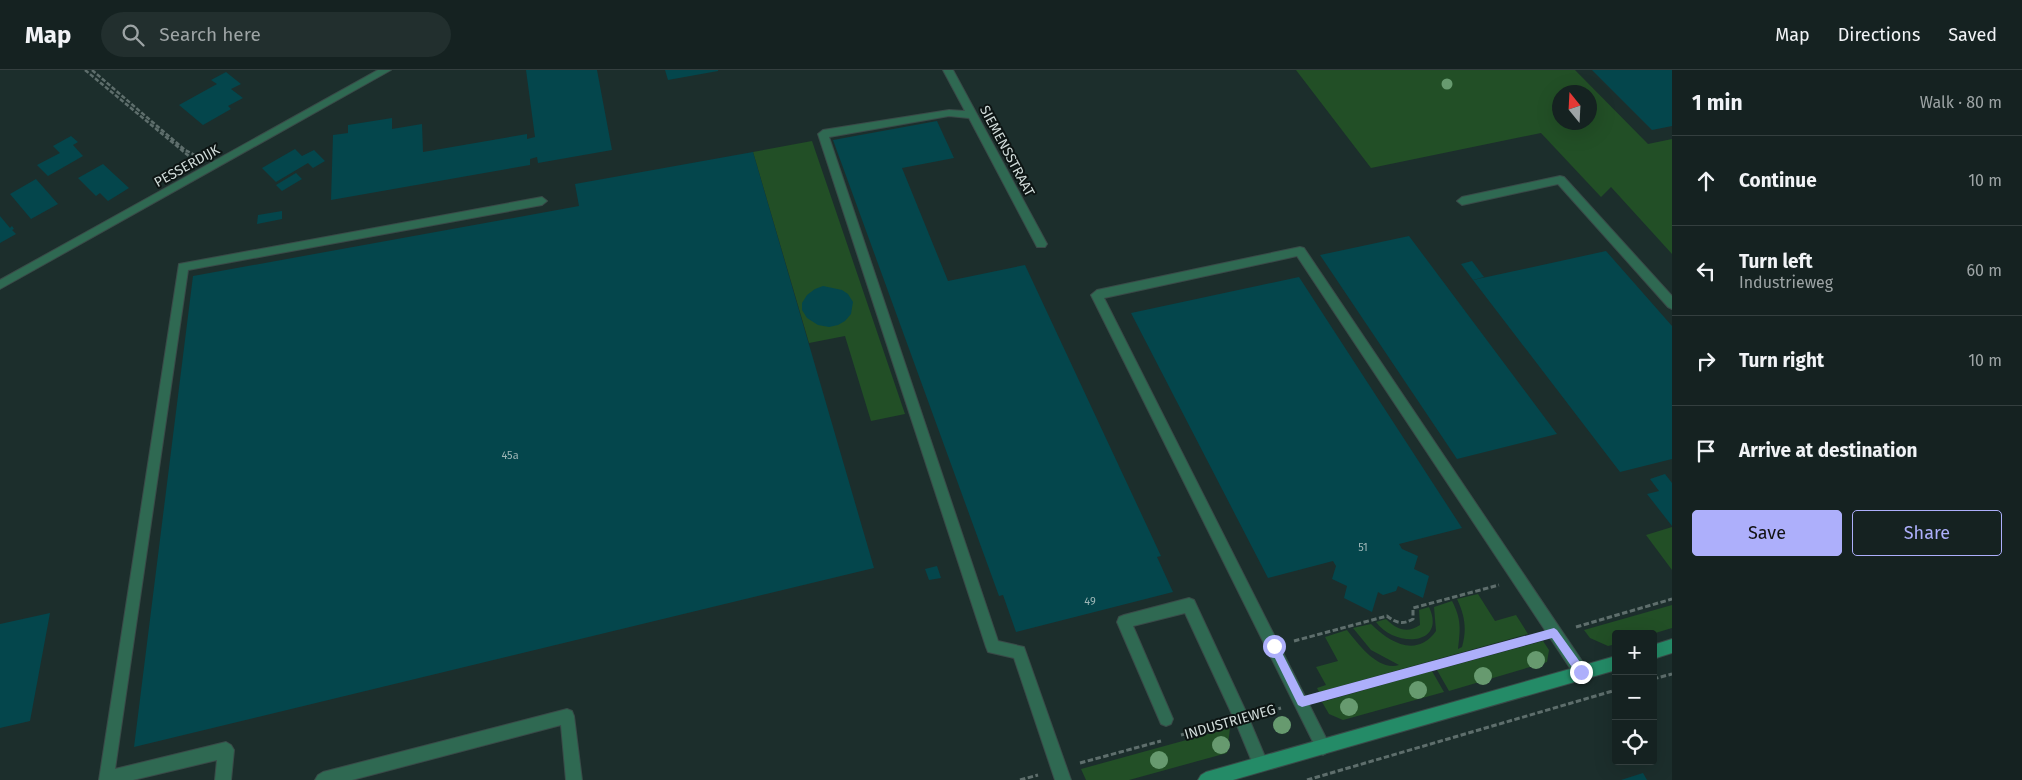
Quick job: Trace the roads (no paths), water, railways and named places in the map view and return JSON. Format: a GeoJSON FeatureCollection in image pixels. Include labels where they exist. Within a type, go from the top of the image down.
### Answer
{"type":"FeatureCollection","features":[{"type":"Feature","properties":{"kind":"street","name":"PESSERDIJK"},"geometry":{"type":"LineString","coordinates":[[0,285],[386,70]]}},
{"type":"Feature","properties":{"kind":"street","name":"SIEMENSSTRAAT"},"geometry":{"type":"LineString","coordinates":[[948,70],[1041,244]]}},
{"type":"Feature","properties":{"kind":"street"},"geometry":{"type":"LineString","coordinates":[[972,115],[949,113],[823,134],[993,647],[1019,652],[1062,774]]}},
{"type":"Feature","properties":{"kind":"street"},"geometry":{"type":"LineString","coordinates":[[1462,201],[1560,180],[1672,304]]}},
{"type":"Feature","properties":{"kind":"street"},"geometry":{"type":"LineString","coordinates":[[223,780],[226,750],[106,779],[184,268],[542,201]]}},
{"type":"Feature","properties":{"kind":"street"},"geometry":{"type":"LineString","coordinates":[[1323,747],[1097,295],[1300,252],[1581,672]]}},
{"type":"Feature","properties":{"kind":"street"},"geometry":{"type":"LineString","coordinates":[[1166,719],[1124,622],[1189,605],[1242,719],[1260,764]]}},
{"type":"Feature","properties":{"kind":"street"},"geometry":{"type":"LineString","coordinates":[[1657,651],[1672,646]]}},
{"type":"Feature","properties":{"kind":"street"},"geometry":{"type":"LineString","coordinates":[[1206,780],[1612,663]]}},
{"type":"Feature","properties":{"kind":"street"},"geometry":{"type":"LineString","coordinates":[[323,780],[568,716],[574,780]]}}]}
